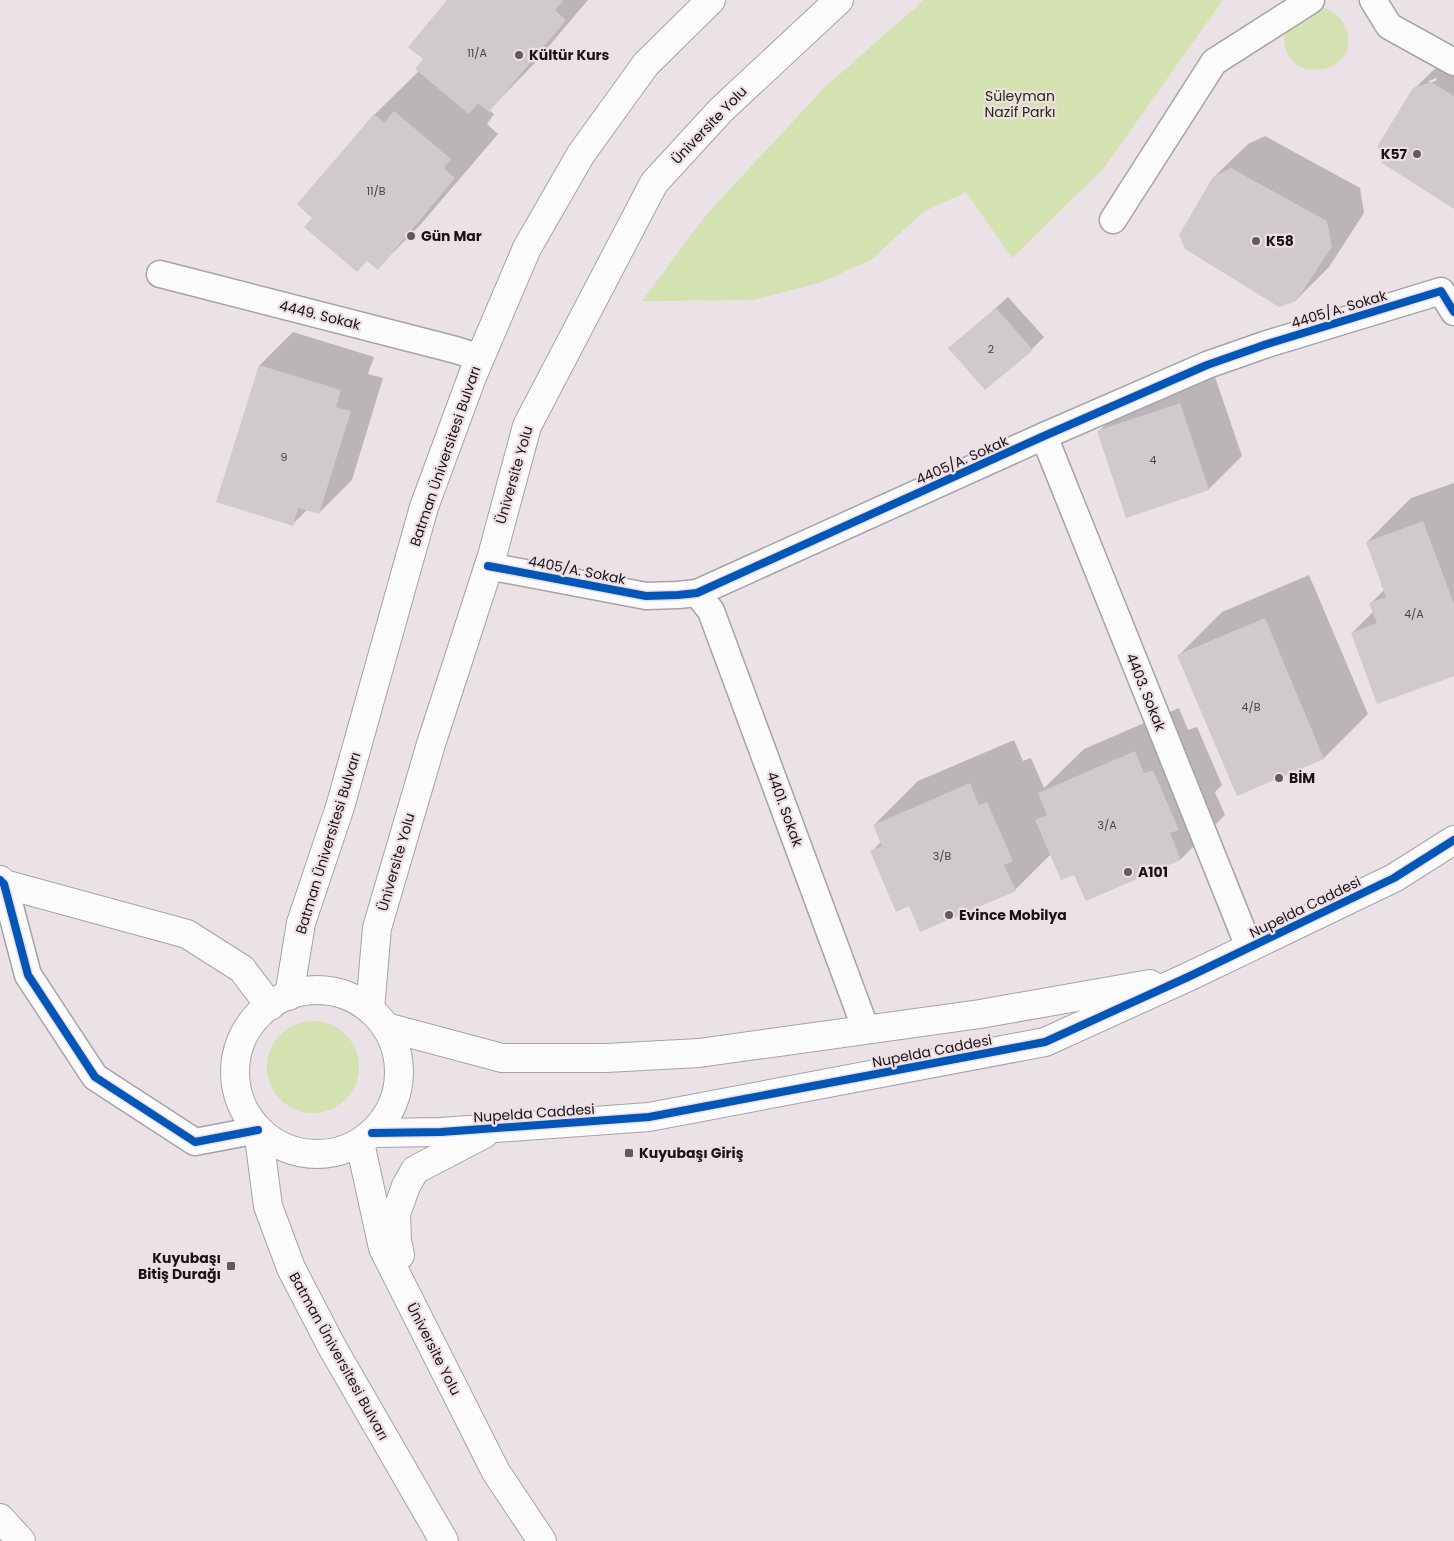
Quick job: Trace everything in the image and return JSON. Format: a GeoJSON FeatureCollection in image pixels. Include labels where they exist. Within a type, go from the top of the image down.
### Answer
{"type":"FeatureCollection","features":[{"type":"Feature","properties":{"kind":"main road","name":"Batman Üniversitesi Bulvarı"},"geometry":{"type":"LineString","coordinates":[[279,1001],[301,923],[340,807],[424,507],[480,358],[527,248],[581,154],[646,64],[711,0]]}},
{"type":"Feature","properties":{"kind":"main road","name":"Üniversite Yolu"},"geometry":{"type":"LineString","coordinates":[[378,1018],[377,928],[431,744],[488,566],[527,426],[654,183],[721,110],[839,0]]}},
{"type":"Feature","properties":{"kind":"main road","name":"Nupelda Caddesi"},"geometry":{"type":"LineString","coordinates":[[366,1138],[649,1117],[1045,1042],[1188,977],[1394,878],[1454,840]]}},
{"type":"Feature","properties":{"kind":"main road"},"geometry":{"type":"LineString","coordinates":[[2,882],[187,934],[242,968],[279,1001]]}},
{"type":"Feature","properties":{"kind":"main road","name":"Nupelda Caddesi"},"geometry":{"type":"LineString","coordinates":[[378,1018],[502,1058],[606,1058],[699,1053],[866,1030],[980,1014],[1188,977]]}},
{"type":"Feature","properties":{"kind":"main road"},"geometry":{"type":"LineString","coordinates":[[326,991],[349,997],[378,1018],[396,1051],[400,1078],[394,1104],[380,1126],[366,1138],[334,1153],[307,1154],[281,1146],[258,1130],[245,1113],[237,1093],[234,1071],[238,1049],[247,1029],[261,1012],[279,1001],[302,992],[326,991]]}},
{"type":"Feature","properties":{"kind":"main road"},"geometry":{"type":"LineString","coordinates":[[411,1305],[397,1241],[396,1214],[406,1186],[415,1170],[493,1129]]}},
{"type":"Feature","properties":{"kind":"main road","name":"Batman Üniversitesi Bulvarı"},"geometry":{"type":"LineString","coordinates":[[258,1130],[268,1206],[291,1268],[332,1348],[444,1541]]}},
{"type":"Feature","properties":{"kind":"main road","name":"Üniversite Yolu"},"geometry":{"type":"LineString","coordinates":[[366,1138],[383,1248],[496,1472],[542,1541]]}},
{"type":"Feature","properties":{"kind":"main road"},"geometry":{"type":"LineString","coordinates":[[0,1518],[21,1541]]}},
{"type":"Feature","properties":{"kind":"street"},"geometry":{"type":"LineString","coordinates":[[1113,220],[1214,62],[1311,0]]}},
{"type":"Feature","properties":{"kind":"street"},"geometry":{"type":"LineString","coordinates":[[1373,0],[1389,26],[1454,62]]}},
{"type":"Feature","properties":{"kind":"street","name":"4449. Sokak"},"geometry":{"type":"LineString","coordinates":[[160,274],[456,350],[480,358]]}},
{"type":"Feature","properties":{"kind":"street","name":"4405/A. Sokak"},"geometry":{"type":"LineString","coordinates":[[488,566],[646,596],[697,593],[1044,436],[1207,365],[1266,344],[1448,302]]}},
{"type":"Feature","properties":{"kind":"street","name":"4403. Sokak"},"geometry":{"type":"LineString","coordinates":[[1044,436],[1249,947]]}},
{"type":"Feature","properties":{"kind":"street","name":"4401. Sokak"},"geometry":{"type":"LineString","coordinates":[[697,593],[711,611],[866,1030]]}},
{"type":"Feature","properties":{"kind":"street"},"geometry":{"type":"LineString","coordinates":[[2,882],[28,975],[95,1077],[195,1142],[258,1130]]}},
{"type":"Feature","properties":{"kind":"green space","name":"Süleyman Nazif Parkı"},"geometry":{"type":"Polygon","coordinates":[[[924,0],[1223,0],[1103,169],[1012,258],[966,192],[923,212],[871,260],[819,283],[753,300],[642,301],[706,215],[824,88],[924,0]]]}},
{"type":"Feature","properties":{"kind":"green space"},"geometry":{"type":"Polygon","coordinates":[[[1320,7],[1333,12],[1340,18],[1347,31],[1348,47],[1341,59],[1330,67],[1316,70],[1302,68],[1291,60],[1285,46],[1286,25],[1320,7]]]}},
{"type":"Feature","properties":{"kind":"green space"},"geometry":{"type":"Polygon","coordinates":[[[313,1021],[331,1025],[345,1035],[355,1049],[359,1067],[355,1085],[345,1099],[331,1109],[313,1113],[295,1109],[281,1099],[271,1085],[267,1067],[271,1049],[281,1035],[295,1025],[313,1021]]]}},
{"type":"Feature","properties":{"kind":"building"},"geometry":{"type":"Polygon","coordinates":[[[447,0],[561,0],[563,1],[555,10],[566,20],[489,112],[478,103],[469,114],[415,69],[423,59],[408,47],[447,0]]]}},
{"type":"Feature","properties":{"kind":"building","name":"K57"},"geometry":{"type":"Polygon","coordinates":[[[1431,82],[1454,96],[1454,209],[1382,163],[1378,145],[1413,88],[1431,82]]]}},
{"type":"Feature","properties":{"kind":"building"},"geometry":{"type":"Polygon","coordinates":[[[394,111],[451,159],[444,168],[455,178],[378,270],[367,261],[357,272],[304,227],[312,218],[297,204],[374,114],[384,123],[394,111]]]}},
{"type":"Feature","properties":{"kind":"building","name":"K58"},"geometry":{"type":"Polygon","coordinates":[[[1231,168],[1327,221],[1332,247],[1296,301],[1279,307],[1185,249],[1179,235],[1213,177],[1231,168]]]}},
{"type":"Feature","properties":{"kind":"building"},"geometry":{"type":"Polygon","coordinates":[[[996,308],[1033,350],[985,390],[948,348],[996,308]]]}},
{"type":"Feature","properties":{"kind":"building"},"geometry":{"type":"Polygon","coordinates":[[[259,365],[341,390],[336,407],[351,411],[319,514],[298,508],[293,526],[216,502],[259,365]]]}},
{"type":"Feature","properties":{"kind":"building"},"geometry":{"type":"Polygon","coordinates":[[[1180,403],[1209,490],[1126,518],[1097,431],[1180,403]]]}},
{"type":"Feature","properties":{"kind":"building"},"geometry":{"type":"Polygon","coordinates":[[[1423,521],[1454,604],[1454,676],[1377,704],[1351,633],[1377,623],[1369,603],[1386,597],[1366,542],[1423,521]]]}},
{"type":"Feature","properties":{"kind":"building"},"geometry":{"type":"Polygon","coordinates":[[[1265,618],[1324,759],[1237,796],[1177,655],[1265,618]]]}},
{"type":"Feature","properties":{"kind":"building"},"geometry":{"type":"Polygon","coordinates":[[[1135,751],[1144,773],[1153,770],[1179,830],[1170,833],[1181,860],[1086,901],[1074,875],[1061,880],[1035,820],[1047,815],[1038,793],[1135,751]]]}},
{"type":"Feature","properties":{"kind":"building"},"geometry":{"type":"Polygon","coordinates":[[[970,783],[979,805],[987,802],[1013,861],[1004,865],[1016,891],[920,932],[909,906],[896,912],[870,851],[882,846],[873,825],[970,783]]]}},
{"type":"Feature","properties":{"kind":"cycle path"},"geometry":{"type":"LineString","coordinates":[[488,566],[646,596],[697,593],[1044,436],[1207,365],[1267,344],[1441,291],[1454,312]]}},
{"type":"Feature","properties":{"kind":"cycle path"},"geometry":{"type":"LineString","coordinates":[[372,1133],[441,1132],[649,1117],[1045,1042],[1188,977],[1394,878],[1454,840]]}},
{"type":"Feature","properties":{"kind":"cycle path"},"geometry":{"type":"LineString","coordinates":[[0,880],[4,884],[28,975],[95,1077],[195,1142],[258,1130]]}},
{"type":"Feature","properties":{"kind":"place","name":"Kültür Kurs"},"geometry":{"type":"Point","coordinates":[519,55]}},
{"type":"Feature","properties":{"kind":"place","name":"K57"},"geometry":{"type":"Point","coordinates":[1417,154]}},
{"type":"Feature","properties":{"kind":"place","name":"Gün Mar"},"geometry":{"type":"Point","coordinates":[411,236]}},
{"type":"Feature","properties":{"kind":"place","name":"K58"},"geometry":{"type":"Point","coordinates":[1256,241]}},
{"type":"Feature","properties":{"kind":"place","name":"BİM"},"geometry":{"type":"Point","coordinates":[1279,778]}},
{"type":"Feature","properties":{"kind":"place","name":"A101"},"geometry":{"type":"Point","coordinates":[1128,872]}},
{"type":"Feature","properties":{"kind":"place","name":"Evince Mobilya"},"geometry":{"type":"Point","coordinates":[949,915]}},
{"type":"Feature","properties":{"kind":"place","name":"Kuyubaşı Giriş"},"geometry":{"type":"Point","coordinates":[629,1153]}},
{"type":"Feature","properties":{"kind":"place","name":"Kuyubaşı Bitiş Durağı"},"geometry":{"type":"Point","coordinates":[231,1266]}}]}
